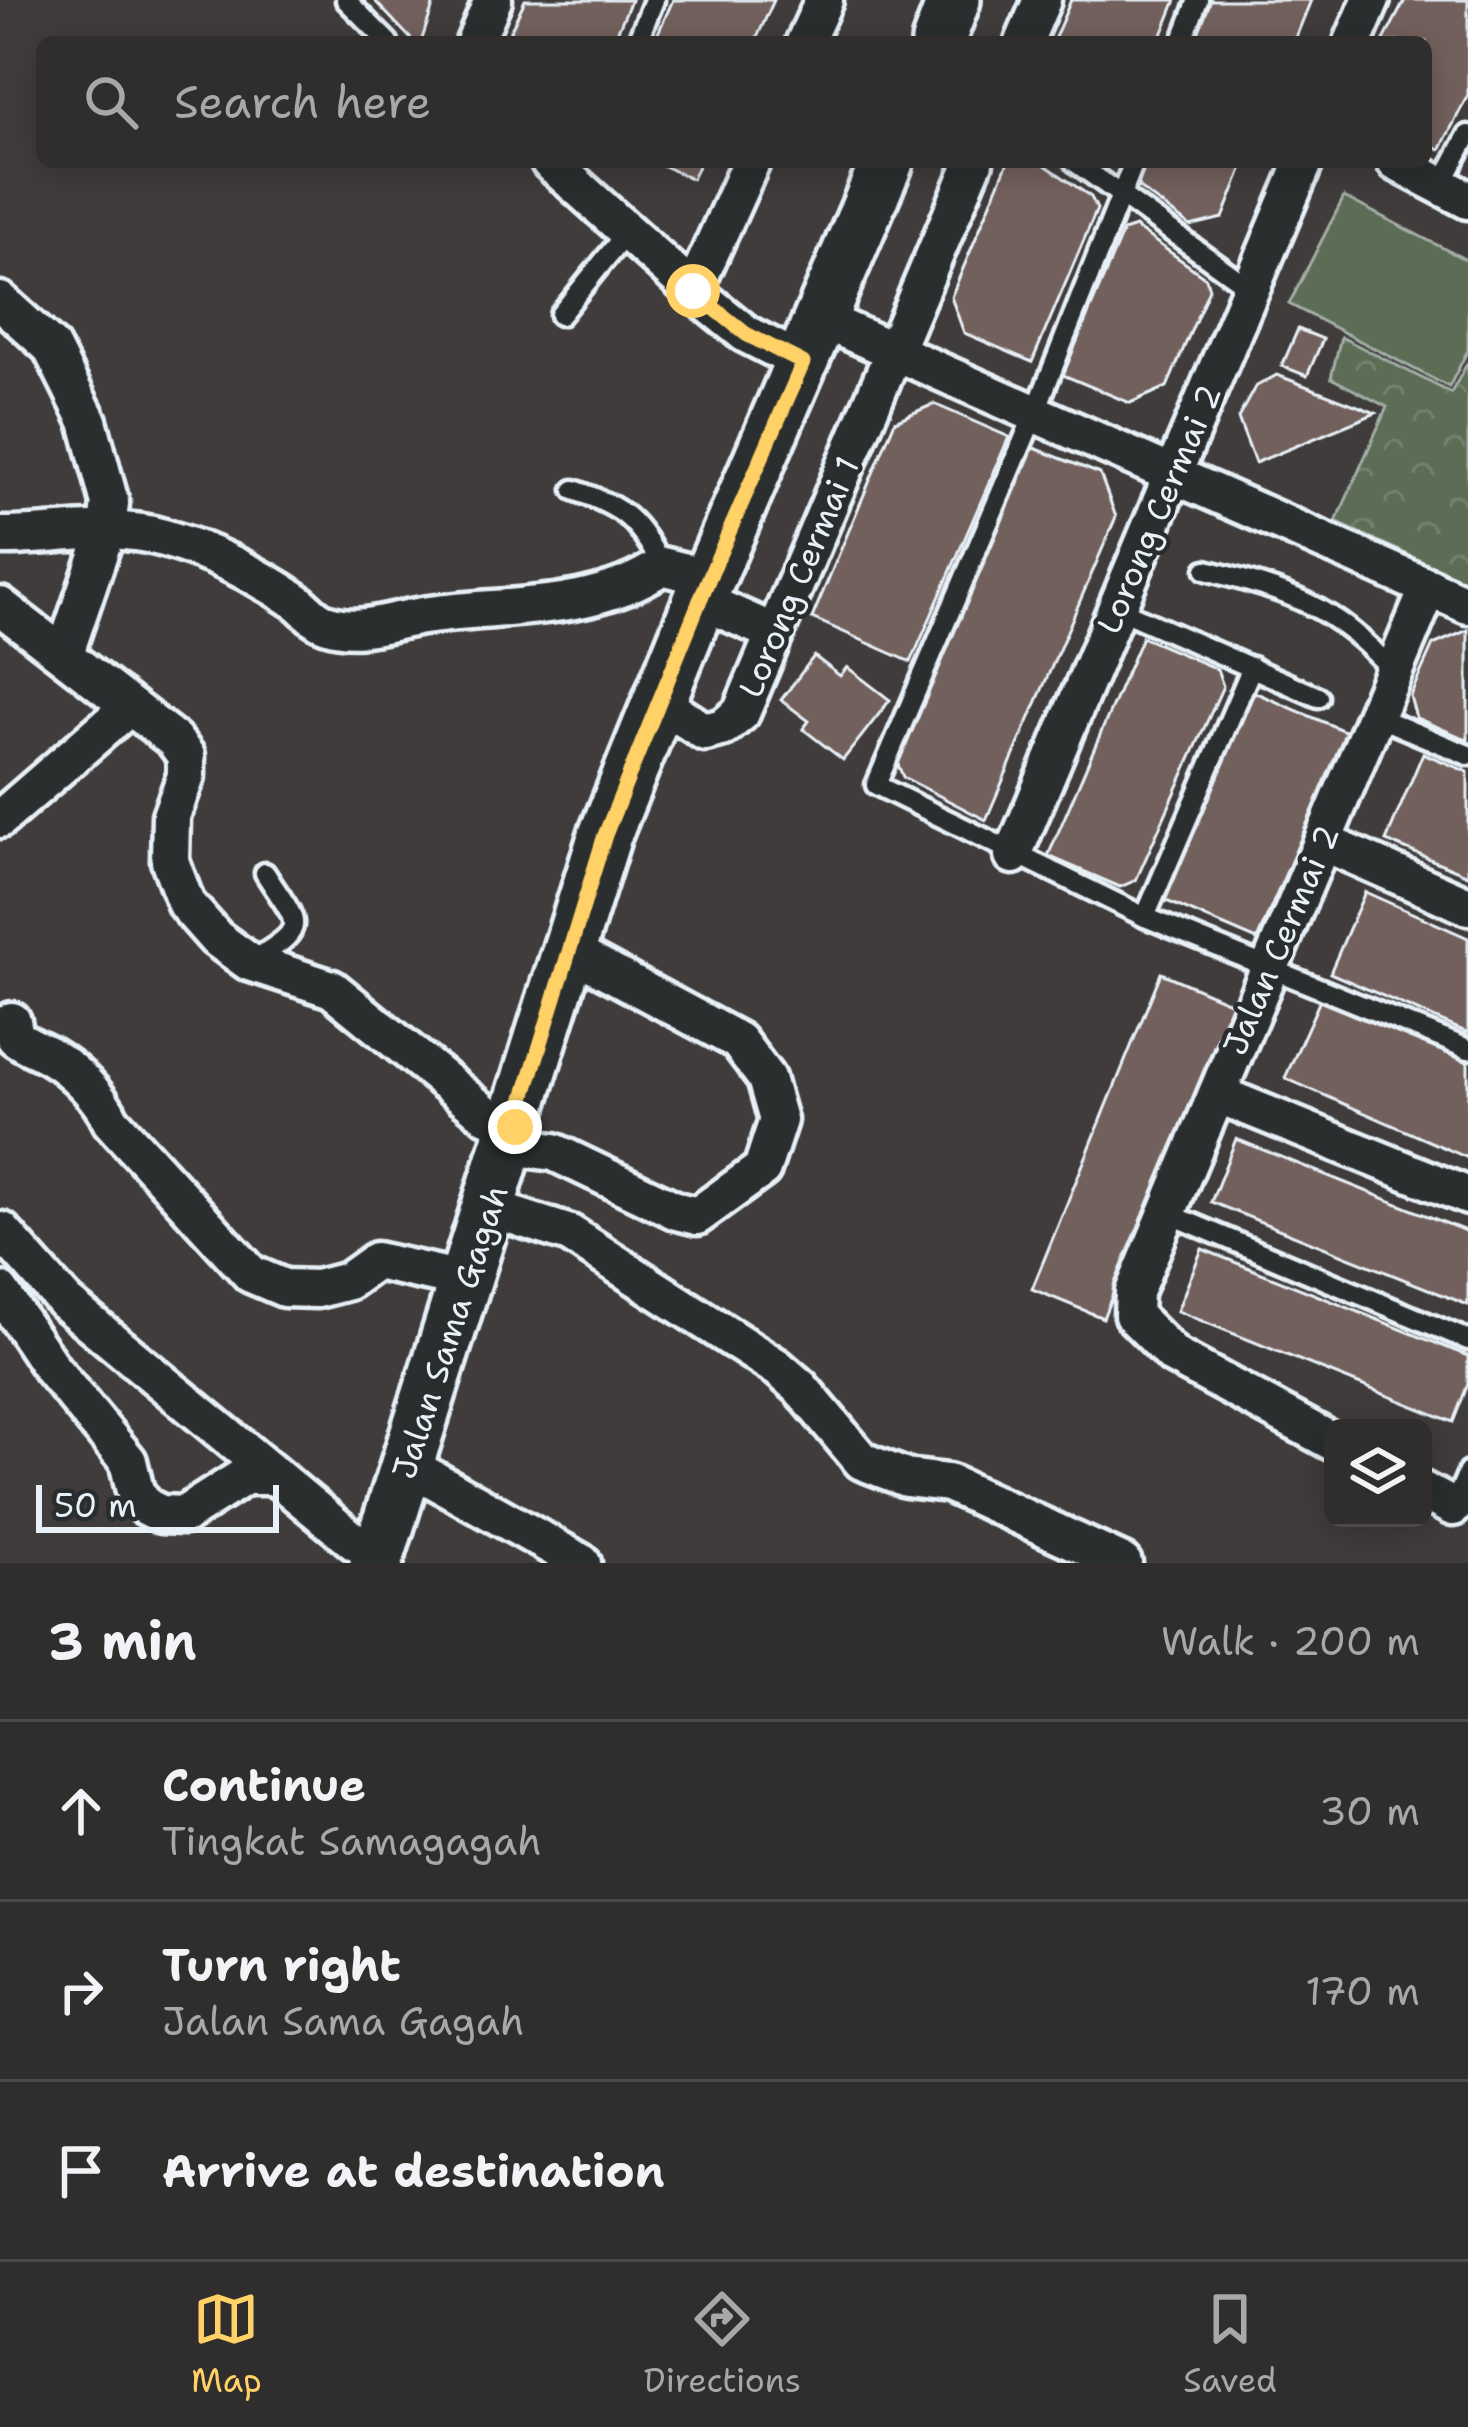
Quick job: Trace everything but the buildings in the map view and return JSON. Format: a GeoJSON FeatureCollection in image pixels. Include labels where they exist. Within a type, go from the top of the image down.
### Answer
{"type":"FeatureCollection","features":[{"type":"Feature","properties":{"kind":"street"},"geometry":{"type":"LineString","coordinates":[[478,36],[494,0]]}},
{"type":"Feature","properties":{"kind":"street"},"geometry":{"type":"LineString","coordinates":[[808,36],[824,0]]}},
{"type":"Feature","properties":{"kind":"street"},"geometry":{"type":"LineString","coordinates":[[940,36],[954,0]]}},
{"type":"Feature","properties":{"kind":"street"},"geometry":{"type":"LineString","coordinates":[[1027,36],[1042,0]]}},
{"type":"Feature","properties":{"kind":"street"},"geometry":{"type":"LineString","coordinates":[[1356,36],[1371,0]]}},
{"type":"Feature","properties":{"kind":"street"},"geometry":{"type":"LineString","coordinates":[[693,291],[748,168]]}},
{"type":"Feature","properties":{"kind":"street","name":"Jalan Sama Gagah"},"geometry":{"type":"LineString","coordinates":[[378,1557],[605,835],[658,701],[690,581],[812,341],[884,168]]}},
{"type":"Feature","properties":{"kind":"street","name":"Lorong Cermai 1"},"geometry":{"type":"LineString","coordinates":[[658,701],[705,731],[724,727],[741,713],[971,168]]}},
{"type":"Feature","properties":{"kind":"street","name":"Lorong Cermai 2"},"geometry":{"type":"LineString","coordinates":[[1013,855],[1302,168]]}},
{"type":"Feature","properties":{"kind":"street"},"geometry":{"type":"LineString","coordinates":[[1407,168],[1455,193]]}},
{"type":"Feature","properties":{"kind":"street"},"geometry":{"type":"LineString","coordinates":[[571,170],[627,232],[746,334],[894,351],[1468,604]]}},
{"type":"Feature","properties":{"kind":"street"},"geometry":{"type":"LineString","coordinates":[[0,301],[51,347],[88,421],[110,503],[107,529],[65,653]]}},
{"type":"Feature","properties":{"kind":"street"},"geometry":{"type":"LineString","coordinates":[[0,536],[107,529],[163,537],[242,570],[320,622],[351,630],[424,616],[558,604],[638,582],[690,581],[775,633]]}},
{"type":"Feature","properties":{"kind":"street","name":"Jalan Cermai 2"},"geometry":{"type":"LineString","coordinates":[[1324,1437],[1174,1356],[1133,1316],[1134,1292],[1429,587]]}},
{"type":"Feature","properties":{"kind":"street"},"geometry":{"type":"LineString","coordinates":[[0,606],[174,740],[186,756],[186,776],[172,816],[170,861],[186,904],[216,938],[249,962],[332,989],[512,1136],[697,1216],[762,1169],[778,1120],[766,1078],[738,1041],[570,951]]}},
{"type":"Feature","properties":{"kind":"street"},"geometry":{"type":"LineString","coordinates":[[0,819],[129,707]]}},
{"type":"Feature","properties":{"kind":"street"},"geometry":{"type":"LineString","coordinates":[[1323,842],[1468,906]]}},
{"type":"Feature","properties":{"kind":"street"},"geometry":{"type":"LineString","coordinates":[[12,1022],[15,1037],[32,1050],[49,1054],[103,1101],[111,1121],[251,1274],[284,1288],[317,1289],[348,1281],[376,1261],[467,1281]]}},
{"type":"Feature","properties":{"kind":"street"},"geometry":{"type":"LineString","coordinates":[[1217,1094],[1468,1196]]}},
{"type":"Feature","properties":{"kind":"street"},"geometry":{"type":"LineString","coordinates":[[489,1208],[570,1234],[778,1368],[862,1461],[906,1478],[948,1483],[1123,1563]]}},
{"type":"Feature","properties":{"kind":"street"},"geometry":{"type":"LineString","coordinates":[[2,1231],[64,1302],[378,1557]]}},
{"type":"Feature","properties":{"kind":"street"},"geometry":{"type":"LineString","coordinates":[[0,1291],[52,1369],[128,1461],[135,1491],[145,1506],[160,1514],[184,1515],[245,1476],[274,1476]]}},
{"type":"Feature","properties":{"kind":"street"},"geometry":{"type":"LineString","coordinates":[[408,1465],[582,1563]]}},
{"type":"Feature","properties":{"kind":"lane"},"geometry":{"type":"LineString","coordinates":[[346,0],[382,36]]}},
{"type":"Feature","properties":{"kind":"lane"},"geometry":{"type":"LineString","coordinates":[[640,36],[655,0]]}},
{"type":"Feature","properties":{"kind":"lane"},"geometry":{"type":"LineString","coordinates":[[1184,36],[1198,0]]}},
{"type":"Feature","properties":{"kind":"lane"},"geometry":{"type":"LineString","coordinates":[[1455,193],[1468,135]]}},
{"type":"Feature","properties":{"kind":"lane"},"geometry":{"type":"LineString","coordinates":[[1084,168],[1252,289]]}},
{"type":"Feature","properties":{"kind":"lane"},"geometry":{"type":"LineString","coordinates":[[1132,168],[1035,413],[875,784],[1145,917],[1468,1049]]}},
{"type":"Feature","properties":{"kind":"lane"},"geometry":{"type":"LineString","coordinates":[[560,316],[627,232]]}},
{"type":"Feature","properties":{"kind":"lane"},"geometry":{"type":"LineString","coordinates":[[574,490],[613,504],[639,524],[690,581]]}},
{"type":"Feature","properties":{"kind":"lane"},"geometry":{"type":"LineString","coordinates":[[1206,570],[1292,593],[1358,632],[1394,672]]}},
{"type":"Feature","properties":{"kind":"lane"},"geometry":{"type":"LineString","coordinates":[[1118,609],[1318,697]]}},
{"type":"Feature","properties":{"kind":"lane"},"geometry":{"type":"LineString","coordinates":[[1145,917],[1252,667]]}},
{"type":"Feature","properties":{"kind":"lane"},"geometry":{"type":"LineString","coordinates":[[1375,716],[1468,755]]}},
{"type":"Feature","properties":{"kind":"lane"},"geometry":{"type":"LineString","coordinates":[[249,962],[295,931],[294,919],[265,873]]}},
{"type":"Feature","properties":{"kind":"lane"},"geometry":{"type":"LineString","coordinates":[[1167,1213],[1468,1340]]}},
{"type":"Feature","properties":{"kind":"lane"},"geometry":{"type":"LineString","coordinates":[[1438,1499],[1468,1472]]}},
{"type":"Feature","properties":{"kind":"green space"},"geometry":{"type":"Polygon","coordinates":[[[1344,197],[1468,261],[1468,350],[1449,387],[1289,304],[1344,197]]]}},
{"type":"Feature","properties":{"kind":"green space"},"geometry":{"type":"Polygon","coordinates":[[[1341,337],[1451,393],[1468,362],[1468,582],[1336,522],[1387,407],[1331,378],[1341,337]]]}},
{"type":"Feature","properties":{"kind":"route"},"geometry":{"type":"LineString","coordinates":[[515,1127],[605,835],[803,363],[746,334],[693,291]]}}]}
